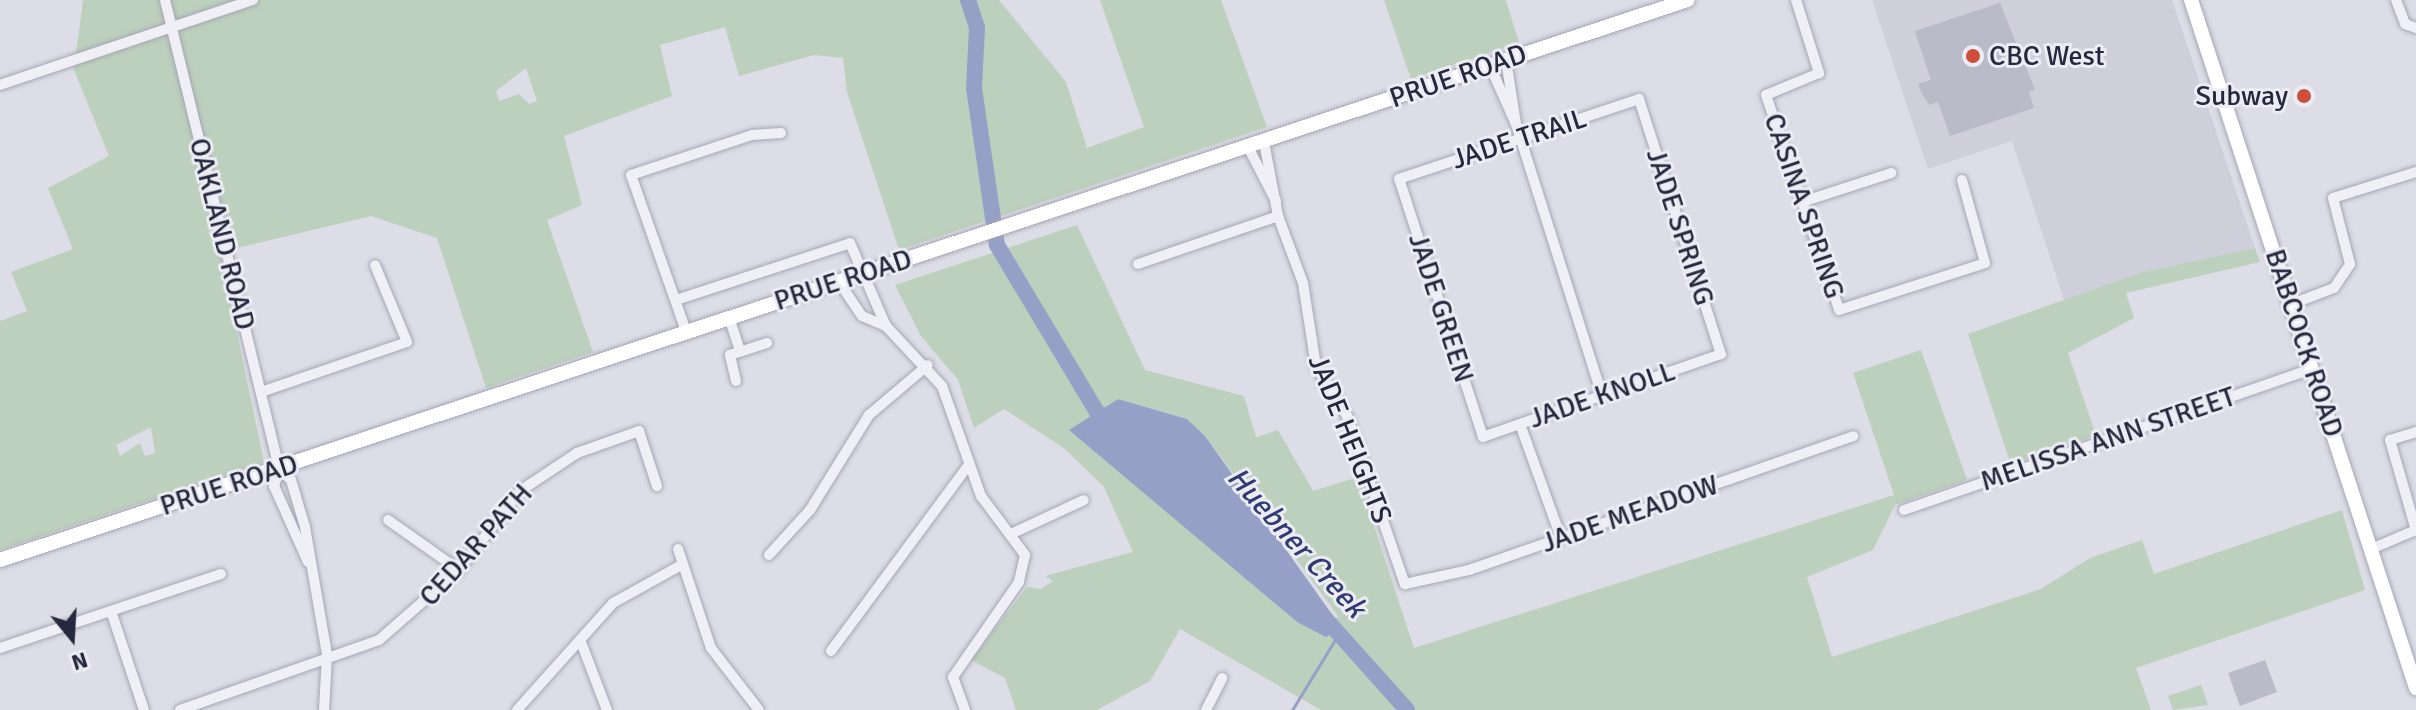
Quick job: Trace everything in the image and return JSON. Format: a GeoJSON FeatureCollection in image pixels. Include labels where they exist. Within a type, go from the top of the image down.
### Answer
{"type":"FeatureCollection","features":[{"type":"Feature","properties":{"kind":"main road","name":"PRUE ROAD"},"geometry":{"type":"LineString","coordinates":[[0,560],[1687,0]]}},
{"type":"Feature","properties":{"kind":"main road","name":"BABCOCK ROAD"},"geometry":{"type":"LineString","coordinates":[[2191,0],[2416,688]]}},
{"type":"Feature","properties":{"kind":"street","name":"OAKLAND ROAD"},"geometry":{"type":"LineString","coordinates":[[165,0],[279,469]]}},
{"type":"Feature","properties":{"kind":"street"},"geometry":{"type":"LineString","coordinates":[[0,85],[253,0]]}},
{"type":"Feature","properties":{"kind":"street","name":"CASINA SPRING"},"geometry":{"type":"LineString","coordinates":[[1796,0],[1819,73],[1766,95],[1839,310],[1985,263],[1962,180]]}},
{"type":"Feature","properties":{"kind":"street"},"geometry":{"type":"LineString","coordinates":[[2396,0],[2412,27]]}},
{"type":"Feature","properties":{"kind":"street"},"geometry":{"type":"LineString","coordinates":[[1506,60],[1516,91],[1516,124]]}},
{"type":"Feature","properties":{"kind":"street"},"geometry":{"type":"LineString","coordinates":[[1490,66],[1521,138],[1602,395]]}},
{"type":"Feature","properties":{"kind":"street"},"geometry":{"type":"LineString","coordinates":[[1501,96],[1516,91]]}},
{"type":"Feature","properties":{"kind":"street","name":"JADE TRAIL"},"geometry":{"type":"LineString","coordinates":[[1399,179],[1639,99]]}},
{"type":"Feature","properties":{"kind":"street","name":"JADE SPRING"},"geometry":{"type":"LineString","coordinates":[[1639,99],[1721,354]]}},
{"type":"Feature","properties":{"kind":"street"},"geometry":{"type":"LineString","coordinates":[[686,331],[631,175],[752,135],[781,133]]}},
{"type":"Feature","properties":{"kind":"street","name":"JADE HEIGHTS"},"geometry":{"type":"LineString","coordinates":[[1264,142],[1274,171],[1278,216],[1303,283],[1316,366],[1347,416],[1405,584]]}},
{"type":"Feature","properties":{"kind":"street","name":"JADE HEIGHTS"},"geometry":{"type":"LineString","coordinates":[[1248,147],[1258,175],[1276,201]]}},
{"type":"Feature","properties":{"kind":"street"},"geometry":{"type":"LineString","coordinates":[[1258,175],[1274,171]]}},
{"type":"Feature","properties":{"kind":"street"},"geometry":{"type":"LineString","coordinates":[[2292,304],[2334,288],[2350,264],[2333,198],[2416,172]]}},
{"type":"Feature","properties":{"kind":"street"},"geometry":{"type":"LineString","coordinates":[[1802,202],[1891,173]]}},
{"type":"Feature","properties":{"kind":"street","name":"JADE GREEN"},"geometry":{"type":"LineString","coordinates":[[1399,179],[1483,437]]}},
{"type":"Feature","properties":{"kind":"street"},"geometry":{"type":"LineString","coordinates":[[1138,264],[1278,216]]}},
{"type":"Feature","properties":{"kind":"street"},"geometry":{"type":"LineString","coordinates":[[676,300],[850,243],[860,275],[886,326]]}},
{"type":"Feature","properties":{"kind":"street"},"geometry":{"type":"LineString","coordinates":[[261,392],[407,342],[375,265]]}},
{"type":"Feature","properties":{"kind":"street"},"geometry":{"type":"LineString","coordinates":[[839,282],[858,311],[886,326],[928,365],[951,406],[968,466],[981,496],[1013,533],[1025,567],[953,677],[965,710]]}},
{"type":"Feature","properties":{"kind":"street"},"geometry":{"type":"LineString","coordinates":[[858,311],[872,301]]}},
{"type":"Feature","properties":{"kind":"street"},"geometry":{"type":"LineString","coordinates":[[729,317],[740,351]]}},
{"type":"Feature","properties":{"kind":"street"},"geometry":{"type":"LineString","coordinates":[[736,381],[728,358],[767,343]]}},
{"type":"Feature","properties":{"kind":"street","name":"JADE KNOLL"},"geometry":{"type":"LineString","coordinates":[[1483,437],[1721,354]]}},
{"type":"Feature","properties":{"kind":"street"},"geometry":{"type":"LineString","coordinates":[[769,555],[810,510],[869,415],[928,365]]}},
{"type":"Feature","properties":{"kind":"street","name":"MELISSA ANN STREET"},"geometry":{"type":"LineString","coordinates":[[1904,510],[2313,368]]}},
{"type":"Feature","properties":{"kind":"street"},"geometry":{"type":"LineString","coordinates":[[1520,424],[1561,538]]}},
{"type":"Feature","properties":{"kind":"street","name":"CEDAR PATH"},"geometry":{"type":"LineString","coordinates":[[180,710],[327,661],[394,630],[459,570],[538,476],[639,431],[657,486]]}},
{"type":"Feature","properties":{"kind":"street"},"geometry":{"type":"LineString","coordinates":[[2371,549],[2416,530],[2390,440],[2416,432]]}},
{"type":"Feature","properties":{"kind":"street","name":"JADE MEADOW"},"geometry":{"type":"LineString","coordinates":[[1405,584],[1561,538],[1853,436]]}},
{"type":"Feature","properties":{"kind":"street"},"geometry":{"type":"LineString","coordinates":[[831,651],[968,466]]}},
{"type":"Feature","properties":{"kind":"street"},"geometry":{"type":"LineString","coordinates":[[279,469],[274,486],[308,562]]}},
{"type":"Feature","properties":{"kind":"street"},"geometry":{"type":"LineString","coordinates":[[279,469],[302,515],[327,661],[324,710]]}},
{"type":"Feature","properties":{"kind":"street"},"geometry":{"type":"LineString","coordinates":[[1013,533],[1084,500]]}},
{"type":"Feature","properties":{"kind":"street"},"geometry":{"type":"LineString","coordinates":[[388,520],[459,570]]}},
{"type":"Feature","properties":{"kind":"street"},"geometry":{"type":"LineString","coordinates":[[678,549],[715,656],[759,710]]}},
{"type":"Feature","properties":{"kind":"street"},"geometry":{"type":"LineString","coordinates":[[517,710],[625,592],[683,564]]}},
{"type":"Feature","properties":{"kind":"street"},"geometry":{"type":"LineString","coordinates":[[0,648],[221,574]]}},
{"type":"Feature","properties":{"kind":"street"},"geometry":{"type":"LineString","coordinates":[[111,611],[144,710]]}},
{"type":"Feature","properties":{"kind":"street"},"geometry":{"type":"LineString","coordinates":[[581,642],[607,710]]}},
{"type":"Feature","properties":{"kind":"street"},"geometry":{"type":"LineString","coordinates":[[1206,710],[1222,678]]}},
{"type":"Feature","properties":{"kind":"shaded area"},"geometry":{"type":"Polygon","coordinates":[[[1872,0],[2172,0],[2255,248],[2143,272],[2064,300],[2012,141],[1928,169],[1872,0]]]}},
{"type":"Feature","properties":{"kind":"green space"},"geometry":{"type":"Polygon","coordinates":[[[83,0],[999,0],[1066,82],[1087,148],[1144,127],[1100,0],[1221,0],[1267,127],[899,250],[847,92],[843,58],[814,55],[739,76],[725,27],[660,45],[672,96],[564,136],[582,205],[547,220],[593,352],[486,388],[437,238],[371,216],[220,252],[264,462],[0,550],[0,321],[27,311],[11,272],[73,249],[48,188],[109,156],[74,70],[83,0]],[[526,68],[496,91],[499,101],[519,94],[529,104],[537,101],[526,68]],[[151,427],[116,445],[120,456],[140,443],[145,456],[155,453],[151,427]]]}},
{"type":"Feature","properties":{"kind":"green space"},"geometry":{"type":"Polygon","coordinates":[[[1384,0],[1506,0],[1519,43],[1411,79],[1384,0]]]}},
{"type":"Feature","properties":{"kind":"green space"},"geometry":{"type":"Polygon","coordinates":[[[1077,225],[1145,370],[1244,396],[1256,437],[1278,430],[1313,491],[1358,477],[1414,648],[1894,495],[1853,373],[1921,350],[1967,480],[1895,505],[1873,550],[1807,577],[1832,657],[2041,589],[2090,558],[2142,540],[2154,574],[2342,510],[2365,590],[2136,668],[2151,710],[1321,710],[1180,629],[1150,681],[1097,710],[1016,710],[1005,678],[971,660],[1027,587],[1041,589],[1053,581],[1045,576],[1133,552],[1104,487],[1065,449],[1004,409],[974,428],[958,380],[921,336],[895,285],[1077,225]],[[1118,399],[1070,430],[1297,622],[1339,617],[1205,436],[1187,419],[1118,399]]]}},
{"type":"Feature","properties":{"kind":"green space"},"geometry":{"type":"Polygon","coordinates":[[[2255,248],[2260,262],[2126,293],[2134,318],[2068,353],[2096,435],[2011,465],[1968,334],[2143,272],[2255,248]]]}},
{"type":"Feature","properties":{"kind":"green space"},"geometry":{"type":"Polygon","coordinates":[[[2201,685],[2208,705],[2173,710],[2168,696],[2201,685]]]}},
{"type":"Feature","properties":{"kind":"water"},"geometry":{"type":"Polygon","coordinates":[[[1118,399],[1187,419],[1205,436],[1341,627],[1326,637],[1297,622],[1069,430],[1118,399]]]}},
{"type":"Feature","properties":{"kind":"building","name":"CBC West"},"geometry":{"type":"Polygon","coordinates":[[[2000,3],[2035,90],[2029,92],[2034,108],[1950,136],[1938,102],[1929,105],[1918,84],[1931,80],[1915,31],[2000,3]]]}},
{"type":"Feature","properties":{"kind":"building"},"geometry":{"type":"Polygon","coordinates":[[[2265,660],[2277,692],[2240,706],[2228,673],[2265,660]]]}},
{"type":"Feature","properties":{"kind":"waterway","name":"Huebner Creek"},"geometry":{"type":"LineString","coordinates":[[968,0],[977,28],[974,88],[997,245],[1097,412],[1114,423]]}},
{"type":"Feature","properties":{"kind":"waterway","name":"Huebner Creek"},"geometry":{"type":"LineString","coordinates":[[1323,616],[1407,710]]}},
{"type":"Feature","properties":{"kind":"waterway"},"geometry":{"type":"LineString","coordinates":[[1292,710],[1339,633]]}},
{"type":"Feature","properties":{"kind":"place","name":"CBC West"},"geometry":{"type":"Point","coordinates":[1973,56]}},
{"type":"Feature","properties":{"kind":"place","name":"Subway"},"geometry":{"type":"Point","coordinates":[2304,96]}}]}
